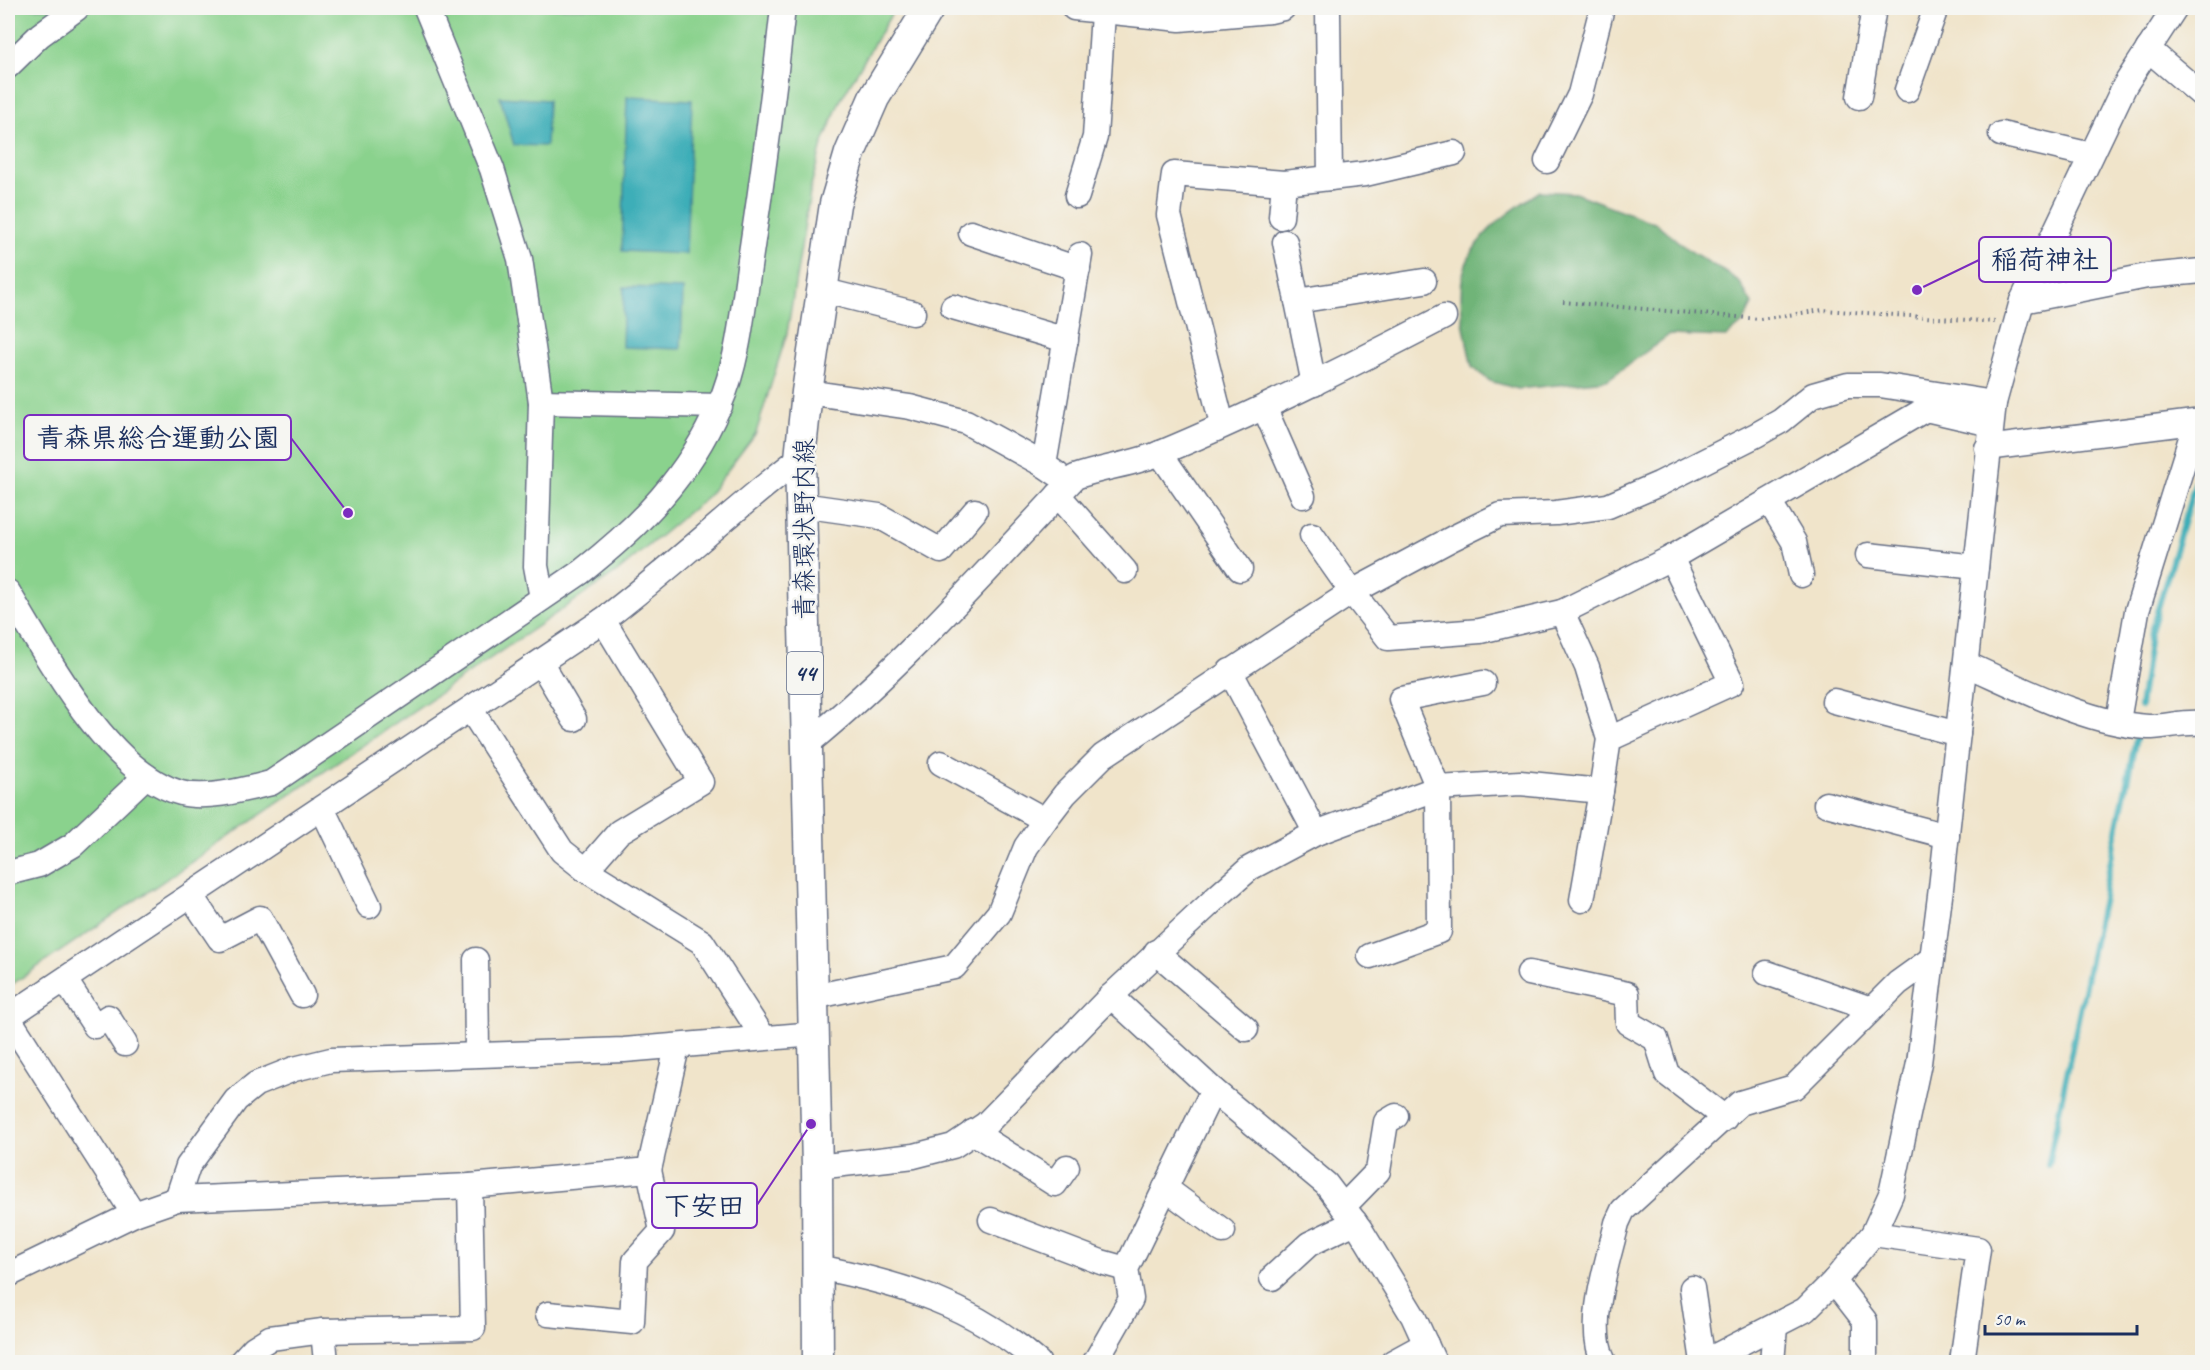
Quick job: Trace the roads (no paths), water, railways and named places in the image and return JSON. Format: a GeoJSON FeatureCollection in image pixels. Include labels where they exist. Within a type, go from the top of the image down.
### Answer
{"type":"FeatureCollection","features":[{"type":"Feature","properties":{"kind":"main road","name":"青森環状野内線"},"geometry":{"type":"LineString","coordinates":[[818,1362],[817,1167],[800,458],[821,290],[835,204],[850,153],[874,98],[929,8]]}},
{"type":"Feature","properties":{"kind":"street"},"geometry":{"type":"LineString","coordinates":[[8,66],[40,35],[77,8]]}},
{"type":"Feature","properties":{"kind":"street"},"geometry":{"type":"LineString","coordinates":[[426,8],[492,169],[520,260],[541,402],[536,566],[542,598]]}},
{"type":"Feature","properties":{"kind":"street"},"geometry":{"type":"LineString","coordinates":[[8,592],[59,676],[98,731],[146,776],[182,793],[229,793],[271,783],[542,598],[626,537],[658,502],[696,449],[720,406],[736,350],[769,139],[783,8]]}},
{"type":"Feature","properties":{"kind":"street"},"geometry":{"type":"LineString","coordinates":[[1074,8],[1103,13],[1180,19],[1283,8]]}},
{"type":"Feature","properties":{"kind":"street"},"geometry":{"type":"LineString","coordinates":[[1325,8],[1328,11],[1330,178]]}},
{"type":"Feature","properties":{"kind":"street"},"geometry":{"type":"LineString","coordinates":[[1547,161],[1580,94],[1602,8]]}},
{"type":"Feature","properties":{"kind":"street"},"geometry":{"type":"LineString","coordinates":[[1859,97],[1874,8]]}},
{"type":"Feature","properties":{"kind":"street"},"geometry":{"type":"LineString","coordinates":[[1907,90],[1936,8]]}},
{"type":"Feature","properties":{"kind":"street"},"geometry":{"type":"LineString","coordinates":[[1692,1288],[1703,1362],[1805,1310],[1834,1281],[1873,1234],[1892,1194],[1918,1063],[1947,836],[1992,413],[2018,313],[2125,85],[2175,8]]}},
{"type":"Feature","properties":{"kind":"street"},"geometry":{"type":"LineString","coordinates":[[1077,196],[1095,137],[1103,13]]}},
{"type":"Feature","properties":{"kind":"street"},"geometry":{"type":"LineString","coordinates":[[2148,49],[2202,95]]}},
{"type":"Feature","properties":{"kind":"street"},"geometry":{"type":"LineString","coordinates":[[2001,134],[2091,155]]}},
{"type":"Feature","properties":{"kind":"street"},"geometry":{"type":"LineString","coordinates":[[1222,424],[1169,215],[1174,174],[1284,183],[1365,174],[1454,153]]}},
{"type":"Feature","properties":{"kind":"street"},"geometry":{"type":"LineString","coordinates":[[1281,217],[1284,183]]}},
{"type":"Feature","properties":{"kind":"street"},"geometry":{"type":"LineString","coordinates":[[971,233],[1079,262],[1044,465]]}},
{"type":"Feature","properties":{"kind":"street"},"geometry":{"type":"LineString","coordinates":[[1285,242],[1314,384]]}},
{"type":"Feature","properties":{"kind":"street"},"geometry":{"type":"LineString","coordinates":[[2018,313],[2147,276],[2202,271]]}},
{"type":"Feature","properties":{"kind":"street"},"geometry":{"type":"LineString","coordinates":[[1297,301],[1424,281]]}},
{"type":"Feature","properties":{"kind":"street"},"geometry":{"type":"LineString","coordinates":[[821,290],[913,313]]}},
{"type":"Feature","properties":{"kind":"street"},"geometry":{"type":"LineString","coordinates":[[953,307],[1066,340]]}},
{"type":"Feature","properties":{"kind":"street"},"geometry":{"type":"LineString","coordinates":[[807,392],[910,407],[966,422],[1060,476],[1075,477],[1160,453],[1314,384],[1444,317]]}},
{"type":"Feature","properties":{"kind":"street"},"geometry":{"type":"LineString","coordinates":[[813,997],[954,967],[999,913],[1026,847],[1045,820],[1065,794],[1103,756],[1230,670],[1352,592],[1500,515],[1556,513],[1608,506],[1659,484],[1756,435],[1780,421],[1814,395],[1848,385],[1880,385],[1992,413]]}},
{"type":"Feature","properties":{"kind":"street"},"geometry":{"type":"LineString","coordinates":[[541,402],[720,406]]}},
{"type":"Feature","properties":{"kind":"street"},"geometry":{"type":"LineString","coordinates":[[1264,407],[1303,496]]}},
{"type":"Feature","properties":{"kind":"street"},"geometry":{"type":"LineString","coordinates":[[1312,535],[1388,638],[1480,631],[1562,612],[1671,558],[1926,409],[1992,413]]}},
{"type":"Feature","properties":{"kind":"street"},"geometry":{"type":"LineString","coordinates":[[1987,448],[2199,421],[2138,611],[2118,721]]}},
{"type":"Feature","properties":{"kind":"street"},"geometry":{"type":"LineString","coordinates":[[1160,453],[1240,569]]}},
{"type":"Feature","properties":{"kind":"street"},"geometry":{"type":"LineString","coordinates":[[134,1215],[8,1017],[603,620],[666,572],[733,510],[800,458]]}},
{"type":"Feature","properties":{"kind":"street"},"geometry":{"type":"LineString","coordinates":[[807,744],[852,708],[922,640],[1075,477]]}},
{"type":"Feature","properties":{"kind":"street"},"geometry":{"type":"LineString","coordinates":[[1058,495],[1125,571]]}},
{"type":"Feature","properties":{"kind":"street"},"geometry":{"type":"LineString","coordinates":[[1769,501],[1794,542],[1802,575]]}},
{"type":"Feature","properties":{"kind":"street"},"geometry":{"type":"LineString","coordinates":[[801,505],[879,516],[941,551],[975,511]]}},
{"type":"Feature","properties":{"kind":"street"},"geometry":{"type":"LineString","coordinates":[[1868,555],[1976,567]]}},
{"type":"Feature","properties":{"kind":"street"},"geometry":{"type":"LineString","coordinates":[[1609,739],[1732,683],[1671,558]]}},
{"type":"Feature","properties":{"kind":"street"},"geometry":{"type":"LineString","coordinates":[[1562,612],[1587,667],[1609,739],[1582,900]]}},
{"type":"Feature","properties":{"kind":"street"},"geometry":{"type":"LineString","coordinates":[[586,870],[619,832],[700,782],[603,620]]}},
{"type":"Feature","properties":{"kind":"street"},"geometry":{"type":"LineString","coordinates":[[541,663],[574,719]]}},
{"type":"Feature","properties":{"kind":"street"},"geometry":{"type":"LineString","coordinates":[[1966,664],[2049,700],[2118,721],[2148,727],[2202,723]]}},
{"type":"Feature","properties":{"kind":"street"},"geometry":{"type":"LineString","coordinates":[[1230,670],[1316,833]]}},
{"type":"Feature","properties":{"kind":"street"},"geometry":{"type":"LineString","coordinates":[[1370,956],[1439,931],[1438,788],[1401,699],[1484,683]]}},
{"type":"Feature","properties":{"kind":"street"},"geometry":{"type":"LineString","coordinates":[[1834,701],[1958,734]]}},
{"type":"Feature","properties":{"kind":"street"},"geometry":{"type":"LineString","coordinates":[[471,710],[562,850],[586,870],[702,942],[763,1037]]}},
{"type":"Feature","properties":{"kind":"street"},"geometry":{"type":"LineString","coordinates":[[941,763],[1045,820]]}},
{"type":"Feature","properties":{"kind":"street"},"geometry":{"type":"LineString","coordinates":[[8,873],[39,866],[73,845],[146,776]]}},
{"type":"Feature","properties":{"kind":"street"},"geometry":{"type":"LineString","coordinates":[[817,1167],[914,1156],[953,1146],[1017,1094],[1156,952],[1250,868],[1316,833],[1438,788],[1520,783],[1601,791]]}},
{"type":"Feature","properties":{"kind":"street"},"geometry":{"type":"LineString","coordinates":[[1826,804],[1947,836]]}},
{"type":"Feature","properties":{"kind":"street"},"geometry":{"type":"LineString","coordinates":[[322,808],[369,906]]}},
{"type":"Feature","properties":{"kind":"street"},"geometry":{"type":"LineString","coordinates":[[191,896],[220,939],[260,918],[302,995]]}},
{"type":"Feature","properties":{"kind":"street"},"geometry":{"type":"LineString","coordinates":[[1156,952],[1246,1029]]}},
{"type":"Feature","properties":{"kind":"street"},"geometry":{"type":"LineString","coordinates":[[476,960],[477,1053]]}},
{"type":"Feature","properties":{"kind":"street"},"geometry":{"type":"LineString","coordinates":[[1604,1362],[1596,1344],[1597,1318],[1617,1223],[1623,1210],[1740,1103],[1794,1087],[1898,983],[1930,960]]}},
{"type":"Feature","properties":{"kind":"street"},"geometry":{"type":"LineString","coordinates":[[1528,973],[1627,994],[1628,1023],[1656,1039],[1667,1074],[1725,1118]]}},
{"type":"Feature","properties":{"kind":"street"},"geometry":{"type":"LineString","coordinates":[[1767,973],[1872,1010]]}},
{"type":"Feature","properties":{"kind":"street"},"geometry":{"type":"LineString","coordinates":[[65,980],[95,1026],[108,1017],[125,1044]]}},
{"type":"Feature","properties":{"kind":"street"},"geometry":{"type":"LineString","coordinates":[[1111,996],[1213,1090],[1326,1184],[1349,1214],[1413,1317],[1430,1353],[1393,1362]]}},
{"type":"Feature","properties":{"kind":"street"},"geometry":{"type":"LineString","coordinates":[[177,1199],[188,1166],[236,1100],[256,1084],[294,1069],[331,1060],[677,1047],[763,1037],[814,1034]]}},
{"type":"Feature","properties":{"kind":"street"},"geometry":{"type":"LineString","coordinates":[[548,1314],[632,1322],[635,1261],[662,1231],[650,1170],[677,1047]]}},
{"type":"Feature","properties":{"kind":"street"},"geometry":{"type":"LineString","coordinates":[[1095,1362],[1131,1299],[1126,1269],[1213,1090]]}},
{"type":"Feature","properties":{"kind":"street"},"geometry":{"type":"LineString","coordinates":[[1272,1278],[1309,1244],[1349,1214],[1378,1171],[1386,1122],[1396,1116]]}},
{"type":"Feature","properties":{"kind":"street"},"geometry":{"type":"LineString","coordinates":[[973,1132],[1055,1184],[1067,1167]]}},
{"type":"Feature","properties":{"kind":"street"},"geometry":{"type":"LineString","coordinates":[[8,1275],[134,1215],[177,1199],[470,1186],[650,1170]]}},
{"type":"Feature","properties":{"kind":"street"},"geometry":{"type":"LineString","coordinates":[[241,1362],[254,1348],[270,1338],[323,1331],[473,1328],[470,1186]]}},
{"type":"Feature","properties":{"kind":"street"},"geometry":{"type":"LineString","coordinates":[[1165,1188],[1223,1232]]}},
{"type":"Feature","properties":{"kind":"street"},"geometry":{"type":"LineString","coordinates":[[991,1220],[1101,1262],[1126,1269]]}},
{"type":"Feature","properties":{"kind":"street"},"geometry":{"type":"LineString","coordinates":[[1873,1234],[1978,1250],[1962,1362]]}},
{"type":"Feature","properties":{"kind":"street"},"geometry":{"type":"LineString","coordinates":[[818,1267],[866,1277],[922,1293],[971,1314],[1022,1347],[1038,1362]]}},
{"type":"Feature","properties":{"kind":"street"},"geometry":{"type":"LineString","coordinates":[[1834,1281],[1865,1322],[1865,1362]]}},
{"type":"Feature","properties":{"kind":"street"},"geometry":{"type":"LineString","coordinates":[[1772,1362],[1775,1327]]}},
{"type":"Feature","properties":{"kind":"street"},"geometry":{"type":"LineString","coordinates":[[323,1331],[326,1362]]}},
{"type":"Feature","properties":{"kind":"water"},"geometry":{"type":"Polygon","coordinates":[[[500,97],[548,100],[546,146],[514,145],[500,97]]]}},
{"type":"Feature","properties":{"kind":"water"},"geometry":{"type":"Polygon","coordinates":[[[627,97],[692,100],[686,254],[622,251],[627,97]]]}},
{"type":"Feature","properties":{"kind":"water"},"geometry":{"type":"Polygon","coordinates":[[[624,287],[683,289],[681,349],[622,347],[624,287]]]}},
{"type":"Feature","properties":{"kind":"waterway"},"geometry":{"type":"LineString","coordinates":[[2140,707],[2150,635],[2202,460]]}},
{"type":"Feature","properties":{"kind":"waterway"},"geometry":{"type":"LineString","coordinates":[[2048,1165],[2136,738]]}},
{"type":"Feature","properties":{"kind":"place","name":"稲荷神社"},"geometry":{"type":"Point","coordinates":[1917,290]}},
{"type":"Feature","properties":{"kind":"place","name":"青森県総合運動公園"},"geometry":{"type":"Point","coordinates":[348,513]}},
{"type":"Feature","properties":{"kind":"place","name":"下安田"},"geometry":{"type":"Point","coordinates":[811,1124]}}]}
